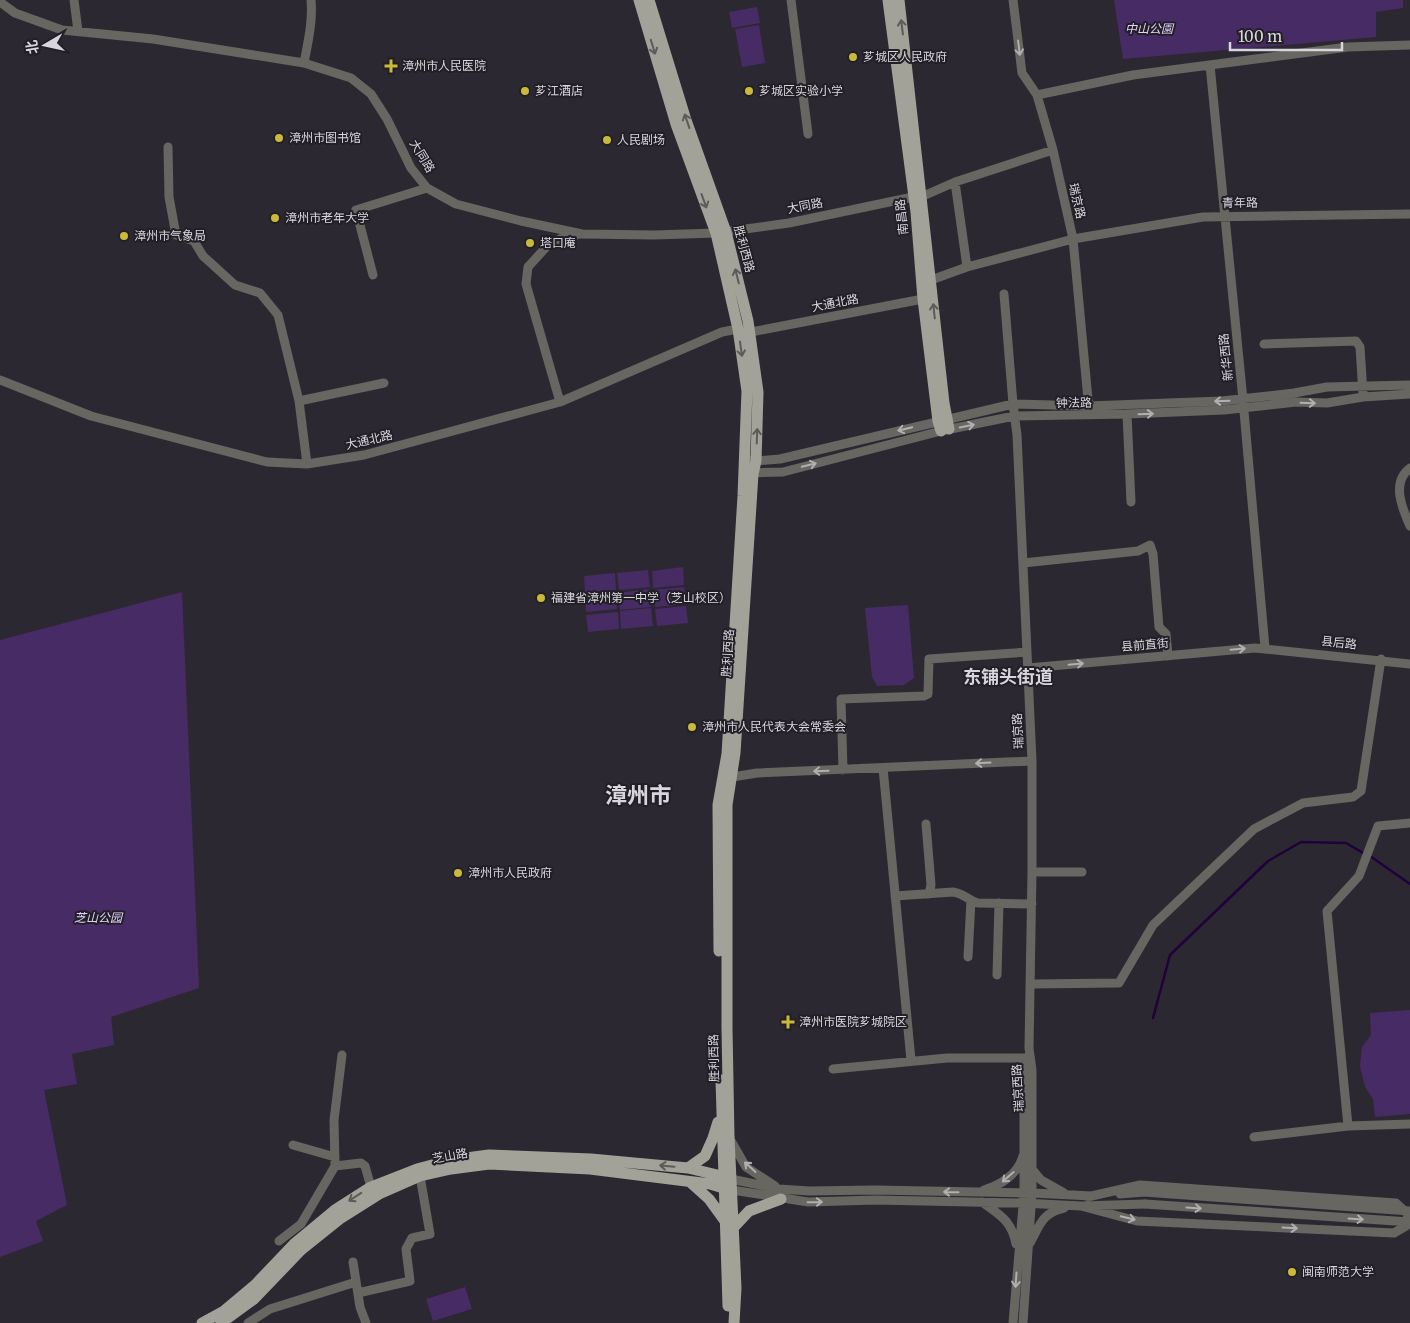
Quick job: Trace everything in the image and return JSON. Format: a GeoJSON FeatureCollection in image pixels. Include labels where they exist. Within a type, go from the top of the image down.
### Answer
{"type":"FeatureCollection","features":[{"type":"Feature","properties":{"kind":"main road","name":"胜利西路"},"geometry":{"type":"LineString","coordinates":[[639,0],[676,122],[721,232]]}},
{"type":"Feature","properties":{"kind":"main road","name":"胜利西路"},"geometry":{"type":"LineString","coordinates":[[649,0],[751,332],[758,392],[756,461],[748,473],[727,805],[728,1184],[736,1288],[734,1323]]}},
{"type":"Feature","properties":{"kind":"main road","name":"南昌路"},"geometry":{"type":"LineString","coordinates":[[888,0],[931,280],[944,425]]}},
{"type":"Feature","properties":{"kind":"main road","name":"南昌路"},"geometry":{"type":"LineString","coordinates":[[898,0],[917,197],[923,299],[944,425]]}},
{"type":"Feature","properties":{"kind":"main road"},"geometry":{"type":"LineString","coordinates":[[721,232],[747,391],[744,458],[748,473]]}},
{"type":"Feature","properties":{"kind":"main road"},"geometry":{"type":"LineString","coordinates":[[202,1323],[224,1311],[255,1285],[294,1244],[336,1210],[371,1187],[417,1169],[451,1160],[489,1155],[591,1159],[688,1168],[728,1184],[721,1110],[718,805],[728,777]]}},
{"type":"Feature","properties":{"kind":"main road"},"geometry":{"type":"LineString","coordinates":[[688,1168],[705,1156],[713,1138],[721,1110]]}},
{"type":"Feature","properties":{"kind":"main road","name":"芝山路"},"geometry":{"type":"LineString","coordinates":[[221,1323],[254,1298],[301,1250],[341,1218],[379,1194],[420,1176],[451,1168],[489,1164],[590,1168],[710,1184],[728,1184]]}},
{"type":"Feature","properties":{"kind":"main road"},"geometry":{"type":"LineString","coordinates":[[688,1181],[709,1199],[730,1224],[728,1323]]}},
{"type":"Feature","properties":{"kind":"main road"},"geometry":{"type":"LineString","coordinates":[[730,1224],[780,1194]]}},
{"type":"Feature","properties":{"kind":"street"},"geometry":{"type":"LineString","coordinates":[[74,0],[78,31]]}},
{"type":"Feature","properties":{"kind":"street"},"geometry":{"type":"LineString","coordinates":[[304,63],[310,36],[311,0]]}},
{"type":"Feature","properties":{"kind":"street"},"geometry":{"type":"LineString","coordinates":[[790,0],[808,134]]}},
{"type":"Feature","properties":{"kind":"street","name":"瑞京路"},"geometry":{"type":"LineString","coordinates":[[1013,0],[1022,73],[1037,94],[1053,150],[1073,239],[1089,415]]}},
{"type":"Feature","properties":{"kind":"street","name":"大同路"},"geometry":{"type":"LineString","coordinates":[[0,2],[15,14],[62,30],[153,39],[304,63],[351,78],[370,94],[387,119],[411,168],[427,188],[456,204],[582,234],[654,235],[721,232],[788,223],[917,197],[954,182],[1053,150]]}},
{"type":"Feature","properties":{"kind":"street"},"geometry":{"type":"LineString","coordinates":[[1037,94],[1133,75],[1348,46],[1410,45]]}},
{"type":"Feature","properties":{"kind":"street","name":"新华西路"},"geometry":{"type":"LineString","coordinates":[[1210,65],[1265,648]]}},
{"type":"Feature","properties":{"kind":"street"},"geometry":{"type":"LineString","coordinates":[[168,147],[170,197],[176,235],[194,241],[203,256],[235,285],[260,293],[278,315],[300,401],[307,464]]}},
{"type":"Feature","properties":{"kind":"street"},"geometry":{"type":"LineString","coordinates":[[954,182],[967,267]]}},
{"type":"Feature","properties":{"kind":"street"},"geometry":{"type":"LineString","coordinates":[[373,275],[356,210],[427,188]]}},
{"type":"Feature","properties":{"kind":"street","name":"青年路"},"geometry":{"type":"LineString","coordinates":[[931,280],[967,267],[1073,239],[1203,217],[1410,214]]}},
{"type":"Feature","properties":{"kind":"street"},"geometry":{"type":"LineString","coordinates":[[560,402],[526,284],[528,267],[548,245],[562,238],[582,234]]}},
{"type":"Feature","properties":{"kind":"street","name":"瑞京路"},"geometry":{"type":"LineString","coordinates":[[1004,294],[1017,435],[1032,761],[1029,1058]]}},
{"type":"Feature","properties":{"kind":"street","name":"大通北路"},"geometry":{"type":"LineString","coordinates":[[751,332],[923,299]]}},
{"type":"Feature","properties":{"kind":"street","name":"大通北路"},"geometry":{"type":"LineString","coordinates":[[0,380],[91,416],[267,462],[307,464],[364,456],[560,402],[722,332],[738,330]]}},
{"type":"Feature","properties":{"kind":"street"},"geometry":{"type":"LineString","coordinates":[[1264,344],[1356,341],[1360,347],[1363,397]]}},
{"type":"Feature","properties":{"kind":"street"},"geometry":{"type":"LineString","coordinates":[[300,401],[384,383]]}},
{"type":"Feature","properties":{"kind":"street","name":"钟法路"},"geometry":{"type":"LineString","coordinates":[[744,458],[756,461],[780,459],[944,425],[1014,416],[1224,410],[1243,404],[1327,387],[1410,385]]}},
{"type":"Feature","properties":{"kind":"street","name":"钟法路"},"geometry":{"type":"LineString","coordinates":[[748,473],[783,472],[1013,404],[1088,406],[1326,403],[1363,397],[1410,394]]}},
{"type":"Feature","properties":{"kind":"street"},"geometry":{"type":"LineString","coordinates":[[1127,414],[1131,502]]}},
{"type":"Feature","properties":{"kind":"street"},"geometry":{"type":"LineString","coordinates":[[1410,468],[1404,472],[1398,493],[1410,526]]}},
{"type":"Feature","properties":{"kind":"street"},"geometry":{"type":"LineString","coordinates":[[1023,563],[1138,551],[1150,545],[1153,554],[1159,627],[1166,634],[1168,656]]}},
{"type":"Feature","properties":{"kind":"street","name":"县前直街"},"geometry":{"type":"LineString","coordinates":[[1028,668],[1265,648]]}},
{"type":"Feature","properties":{"kind":"street","name":"县后路"},"geometry":{"type":"LineString","coordinates":[[1265,648],[1410,664]]}},
{"type":"Feature","properties":{"kind":"street"},"geometry":{"type":"LineString","coordinates":[[843,770],[841,699],[924,696],[928,694],[929,659],[1027,652]]}},
{"type":"Feature","properties":{"kind":"street"},"geometry":{"type":"LineString","coordinates":[[1031,984],[1119,983],[1153,925],[1254,829],[1303,803],[1353,797],[1361,791],[1381,660]]}},
{"type":"Feature","properties":{"kind":"street"},"geometry":{"type":"LineString","coordinates":[[728,777],[757,773],[1032,761]]}},
{"type":"Feature","properties":{"kind":"street"},"geometry":{"type":"LineString","coordinates":[[883,768],[911,1060]]}},
{"type":"Feature","properties":{"kind":"street"},"geometry":{"type":"LineString","coordinates":[[1348,1126],[1326,911],[1359,876],[1378,826],[1410,823]]}},
{"type":"Feature","properties":{"kind":"street"},"geometry":{"type":"LineString","coordinates":[[926,824],[931,885],[929,894]]}},
{"type":"Feature","properties":{"kind":"street"},"geometry":{"type":"LineString","coordinates":[[1032,872],[1082,872]]}},
{"type":"Feature","properties":{"kind":"street"},"geometry":{"type":"LineString","coordinates":[[895,896],[953,892],[962,893],[970,900],[978,903],[1032,904]]}},
{"type":"Feature","properties":{"kind":"street"},"geometry":{"type":"LineString","coordinates":[[968,957],[970,900]]}},
{"type":"Feature","properties":{"kind":"street"},"geometry":{"type":"LineString","coordinates":[[997,975],[998,903]]}},
{"type":"Feature","properties":{"kind":"street"},"geometry":{"type":"LineString","coordinates":[[279,1241],[301,1224],[335,1161],[334,1120],[342,1055]]}},
{"type":"Feature","properties":{"kind":"street"},"geometry":{"type":"LineString","coordinates":[[833,1069],[911,1060],[1029,1058]]}},
{"type":"Feature","properties":{"kind":"street","name":"瑞京西路"},"geometry":{"type":"LineString","coordinates":[[1023,1323],[1028,1248],[1024,1069],[1029,1058]]}},
{"type":"Feature","properties":{"kind":"street","name":"瑞京西路"},"geometry":{"type":"LineString","coordinates":[[1013,1323],[1018,1255],[1032,1169],[1032,1070],[1029,1058]]}},
{"type":"Feature","properties":{"kind":"street"},"geometry":{"type":"LineString","coordinates":[[1254,1137],[1348,1126],[1410,1124]]}},
{"type":"Feature","properties":{"kind":"street"},"geometry":{"type":"LineString","coordinates":[[729,1137],[746,1167],[780,1194],[809,1191],[978,1192],[1078,1206],[1137,1221],[1394,1234],[1406,1226],[1408,1214],[1396,1203],[1140,1185],[1088,1197]]}},
{"type":"Feature","properties":{"kind":"street"},"geometry":{"type":"LineString","coordinates":[[293,1145],[335,1161],[361,1163],[365,1166],[371,1187]]}},
{"type":"Feature","properties":{"kind":"street"},"geometry":{"type":"LineString","coordinates":[[978,1192],[994,1187],[1009,1178],[1021,1163],[1025,1148]]}},
{"type":"Feature","properties":{"kind":"street"},"geometry":{"type":"LineString","coordinates":[[1032,1169],[1041,1180],[1058,1191],[1074,1196]]}},
{"type":"Feature","properties":{"kind":"street"},"geometry":{"type":"LineString","coordinates":[[358,1292],[410,1281],[406,1249],[412,1238],[430,1234],[420,1176]]}},
{"type":"Feature","properties":{"kind":"street"},"geometry":{"type":"LineString","coordinates":[[728,1184],[780,1194],[808,1202],[876,1200],[982,1202],[1027,1198],[1088,1197],[1144,1192],[1410,1211]]}},
{"type":"Feature","properties":{"kind":"street"},"geometry":{"type":"LineString","coordinates":[[982,1202],[1008,1220],[1014,1233],[1018,1255]]}},
{"type":"Feature","properties":{"kind":"street"},"geometry":{"type":"LineString","coordinates":[[1028,1248],[1042,1220],[1052,1211],[1078,1206],[1145,1204],[1410,1222]]}},
{"type":"Feature","properties":{"kind":"street"},"geometry":{"type":"LineString","coordinates":[[353,1262],[360,1307],[366,1323]]}},
{"type":"Feature","properties":{"kind":"street"},"geometry":{"type":"LineString","coordinates":[[248,1323],[270,1309],[356,1282]]}},
{"type":"Feature","properties":{"kind":"green space","name":"中山公園"},"geometry":{"type":"Polygon","coordinates":[[[1114,0],[1403,0],[1403,8],[1376,12],[1376,37],[1123,59],[1114,0]]]}},
{"type":"Feature","properties":{"kind":"green space"},"geometry":{"type":"Polygon","coordinates":[[[757,7],[760,23],[732,28],[729,12],[757,7]]]}},
{"type":"Feature","properties":{"kind":"green space"},"geometry":{"type":"Polygon","coordinates":[[[759,25],[765,63],[742,67],[735,29],[759,25]]]}},
{"type":"Feature","properties":{"kind":"green space"},"geometry":{"type":"Polygon","coordinates":[[[683,567],[684,585],[653,588],[652,571],[683,567]]]}},
{"type":"Feature","properties":{"kind":"green space"},"geometry":{"type":"Polygon","coordinates":[[[648,570],[650,587],[619,590],[617,573],[648,570]]]}},
{"type":"Feature","properties":{"kind":"green space"},"geometry":{"type":"Polygon","coordinates":[[[615,573],[616,590],[585,593],[584,576],[615,573]]]}},
{"type":"Feature","properties":{"kind":"green space"},"geometry":{"type":"Polygon","coordinates":[[[684,587],[686,604],[655,607],[653,590],[684,587]]]}},
{"type":"Feature","properties":{"kind":"green space"},"geometry":{"type":"Polygon","coordinates":[[[649,589],[651,607],[620,610],[618,593],[649,589]]]}},
{"type":"Feature","properties":{"kind":"green space","name":"芝山公园"},"geometry":{"type":"Polygon","coordinates":[[[182,592],[199,988],[111,1017],[114,1045],[72,1054],[77,1084],[44,1090],[67,1205],[36,1221],[43,1241],[0,1257],[0,640],[182,592]]]}},
{"type":"Feature","properties":{"kind":"green space"},"geometry":{"type":"Polygon","coordinates":[[[616,592],[617,609],[586,612],[585,595],[616,592]]]}},
{"type":"Feature","properties":{"kind":"green space"},"geometry":{"type":"Polygon","coordinates":[[[908,605],[914,678],[904,685],[877,686],[872,677],[865,608],[908,605]]]}},
{"type":"Feature","properties":{"kind":"green space"},"geometry":{"type":"Polygon","coordinates":[[[686,606],[688,623],[657,626],[655,609],[686,606]]]}},
{"type":"Feature","properties":{"kind":"green space"},"geometry":{"type":"Polygon","coordinates":[[[651,608],[653,626],[621,629],[620,611],[651,608]]]}},
{"type":"Feature","properties":{"kind":"green space"},"geometry":{"type":"Polygon","coordinates":[[[618,612],[619,629],[588,632],[586,615],[618,612]]]}},
{"type":"Feature","properties":{"kind":"green space"},"geometry":{"type":"Polygon","coordinates":[[[1410,1010],[1410,1114],[1375,1117],[1373,1099],[1365,1087],[1360,1066],[1362,1047],[1371,1035],[1370,1013],[1410,1010]]]}},
{"type":"Feature","properties":{"kind":"green space"},"geometry":{"type":"Polygon","coordinates":[[[465,1287],[472,1309],[433,1321],[426,1299],[465,1287]]]}},
{"type":"Feature","properties":{"kind":"waterway"},"geometry":{"type":"LineString","coordinates":[[1153,1018],[1170,955],[1268,861],[1301,842],[1346,843],[1365,854]]}},
{"type":"Feature","properties":{"kind":"waterway"},"geometry":{"type":"LineString","coordinates":[[1370,856],[1410,884]]}},
{"type":"Feature","properties":{"kind":"place","name":"芗城区人民政府"},"geometry":{"type":"Point","coordinates":[853,57]}},
{"type":"Feature","properties":{"kind":"place","name":"漳州市人民医院"},"geometry":{"type":"Point","coordinates":[391,66]}},
{"type":"Feature","properties":{"kind":"place","name":"芗江酒店"},"geometry":{"type":"Point","coordinates":[525,91]}},
{"type":"Feature","properties":{"kind":"place","name":"芗城区实验小学"},"geometry":{"type":"Point","coordinates":[749,91]}},
{"type":"Feature","properties":{"kind":"place","name":"漳州市图书馆"},"geometry":{"type":"Point","coordinates":[279,138]}},
{"type":"Feature","properties":{"kind":"place","name":"人民剧场"},"geometry":{"type":"Point","coordinates":[607,140]}},
{"type":"Feature","properties":{"kind":"place","name":"漳州市老年大学"},"geometry":{"type":"Point","coordinates":[275,218]}},
{"type":"Feature","properties":{"kind":"place","name":"漳州市气象局"},"geometry":{"type":"Point","coordinates":[124,236]}},
{"type":"Feature","properties":{"kind":"place","name":"塔口庵"},"geometry":{"type":"Point","coordinates":[530,243]}},
{"type":"Feature","properties":{"kind":"place","name":"福建省漳州第一中学（芝山校区）"},"geometry":{"type":"Point","coordinates":[541,598]}},
{"type":"Feature","properties":{"kind":"place","name":"漳州市人民代表大会常委会"},"geometry":{"type":"Point","coordinates":[692,727]}},
{"type":"Feature","properties":{"kind":"place","name":"漳州市人民政府"},"geometry":{"type":"Point","coordinates":[458,873]}},
{"type":"Feature","properties":{"kind":"place","name":"漳州市医院芗城院区"},"geometry":{"type":"Point","coordinates":[788,1022]}},
{"type":"Feature","properties":{"kind":"place","name":"闽南师范大学"},"geometry":{"type":"Point","coordinates":[1292,1272]}},
{"type":"Feature","properties":{"kind":"district","name":"东铺头街道"},"geometry":{"type":"Point","coordinates":[1008,677]}},
{"type":"Feature","properties":{"kind":"district","name":"漳州市"},"geometry":{"type":"Point","coordinates":[638,795]}}]}
